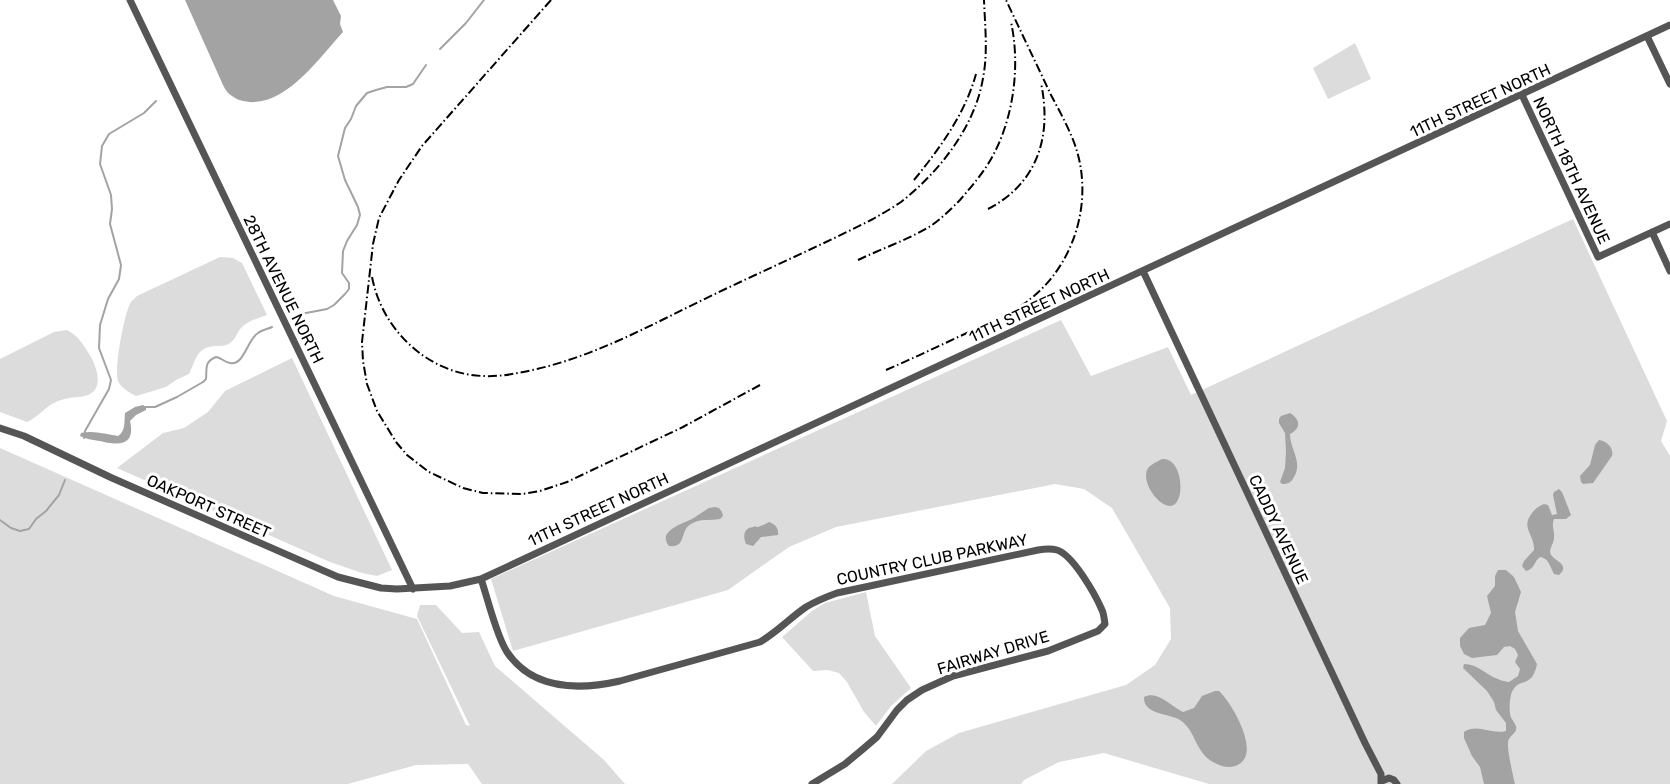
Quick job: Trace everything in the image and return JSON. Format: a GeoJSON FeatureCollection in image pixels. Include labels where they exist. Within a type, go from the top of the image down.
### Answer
{"type":"FeatureCollection","features":[{"type":"Feature","properties":{"kind":"street","name":"28TH AVENUE NORTH"},"geometry":{"type":"LineString","coordinates":[[130,0],[413,589]]}},
{"type":"Feature","properties":{"kind":"street","name":"11TH STREET NORTH"},"geometry":{"type":"LineString","coordinates":[[413,589],[450,586],[481,579],[1670,25]]}},
{"type":"Feature","properties":{"kind":"street"},"geometry":{"type":"LineString","coordinates":[[1647,36],[1670,84]]}},
{"type":"Feature","properties":{"kind":"street","name":"NORTH 18TH AVENUE"},"geometry":{"type":"LineString","coordinates":[[1522,95],[1598,257],[1652,232]]}},
{"type":"Feature","properties":{"kind":"street"},"geometry":{"type":"LineString","coordinates":[[1670,224],[1652,232],[1670,271]]}},
{"type":"Feature","properties":{"kind":"street","name":"CADDY AVENUE"},"geometry":{"type":"LineString","coordinates":[[1143,271],[1381,774],[1381,783]]}},
{"type":"Feature","properties":{"kind":"street","name":"OAKPORT STREET"},"geometry":{"type":"LineString","coordinates":[[0,428],[24,436],[112,478],[338,577],[381,588],[413,589]]}},
{"type":"Feature","properties":{"kind":"street","name":"COUNTRY CLUB PARKWAY"},"geometry":{"type":"LineString","coordinates":[[481,579],[507,652],[532,675],[548,683],[567,686],[599,686],[760,642],[774,634],[808,605],[837,593],[1049,548],[1067,555],[1076,567],[1103,612],[1105,624]]}},
{"type":"Feature","properties":{"kind":"street","name":"FAIRWAY DRIVE"},"geometry":{"type":"LineString","coordinates":[[812,784],[845,764],[863,749],[877,737],[907,700],[922,690],[953,676],[1048,651],[1098,631],[1105,624]]}},
{"type":"Feature","properties":{"kind":"street","name":"CADDY AVENUE"},"geometry":{"type":"LineString","coordinates":[[1381,783],[1389,778],[1397,784]]}},
{"type":"Feature","properties":{"kind":"shaded area"},"geometry":{"type":"Polygon","coordinates":[[[185,0],[333,0],[341,16],[340,24],[343,32],[302,78],[289,88],[263,101],[249,102],[234,97],[225,88],[185,0]]]}},
{"type":"Feature","properties":{"kind":"shaded area"},"geometry":{"type":"Polygon","coordinates":[[[1355,43],[1371,79],[1328,99],[1313,68],[1355,43]]]}},
{"type":"Feature","properties":{"kind":"shaded area"},"geometry":{"type":"Polygon","coordinates":[[[1573,219],[1667,421],[1661,441],[1670,456],[1670,784],[1209,784],[1104,753],[1059,762],[1024,780],[1021,784],[892,784],[926,751],[959,733],[1126,685],[1155,665],[1171,639],[1170,608],[1112,508],[1084,489],[1055,484],[836,527],[789,547],[728,590],[513,651],[491,579],[1061,320],[1091,376],[1168,347],[1191,395],[1573,219]]]}},
{"type":"Feature","properties":{"kind":"shaded area"},"geometry":{"type":"Polygon","coordinates":[[[220,257],[233,258],[242,263],[267,315],[244,326],[234,340],[228,344],[205,348],[198,355],[189,374],[166,387],[136,396],[126,390],[118,381],[117,365],[123,329],[131,302],[137,296],[220,257]]]}},
{"type":"Feature","properties":{"kind":"shaded area"},"geometry":{"type":"Polygon","coordinates":[[[67,330],[81,342],[94,362],[98,380],[95,390],[85,396],[58,401],[27,422],[0,412],[0,359],[54,332],[67,330]]]}},
{"type":"Feature","properties":{"kind":"shaded area"},"geometry":{"type":"Polygon","coordinates":[[[292,358],[392,570],[377,576],[330,562],[117,468],[163,433],[184,428],[208,412],[225,391],[292,358]]]}},
{"type":"Feature","properties":{"kind":"shaded area"},"geometry":{"type":"Polygon","coordinates":[[[143,405],[146,410],[130,421],[131,434],[122,443],[111,443],[80,436],[81,433],[90,432],[118,436],[123,429],[125,413],[143,405]]]}},
{"type":"Feature","properties":{"kind":"shaded area"},"geometry":{"type":"Polygon","coordinates":[[[1290,413],[1298,421],[1298,427],[1290,434],[1297,466],[1292,481],[1282,484],[1280,482],[1285,468],[1286,452],[1285,433],[1279,419],[1290,413]]]}},
{"type":"Feature","properties":{"kind":"shaded area"},"geometry":{"type":"Polygon","coordinates":[[[1599,440],[1609,445],[1612,456],[1593,483],[1583,484],[1580,476],[1590,465],[1595,445],[1599,440]]]}},
{"type":"Feature","properties":{"kind":"shaded area"},"geometry":{"type":"Polygon","coordinates":[[[0,448],[334,596],[417,619],[466,725],[470,726],[417,616],[420,605],[436,605],[462,633],[479,632],[495,666],[604,760],[625,784],[482,784],[468,764],[416,765],[348,784],[0,784],[0,448]]]}},
{"type":"Feature","properties":{"kind":"shaded area"},"geometry":{"type":"Polygon","coordinates":[[[1162,459],[1169,460],[1175,466],[1180,482],[1179,498],[1175,504],[1170,506],[1160,502],[1147,481],[1148,468],[1162,459]]]}},
{"type":"Feature","properties":{"kind":"shaded area"},"geometry":{"type":"Polygon","coordinates":[[[1559,489],[1571,515],[1566,519],[1554,519],[1554,540],[1550,552],[1562,565],[1562,571],[1559,575],[1554,574],[1547,561],[1540,557],[1531,569],[1526,571],[1522,566],[1534,550],[1527,523],[1529,518],[1539,506],[1544,504],[1548,505],[1552,515],[1557,514],[1553,495],[1559,489]]]}},
{"type":"Feature","properties":{"kind":"shaded area"},"geometry":{"type":"Polygon","coordinates":[[[715,507],[722,512],[723,516],[720,519],[694,522],[687,527],[681,542],[675,546],[669,546],[666,541],[668,532],[709,508],[715,507]]]}},
{"type":"Feature","properties":{"kind":"shaded area"},"geometry":{"type":"Polygon","coordinates":[[[769,522],[776,527],[778,535],[761,537],[753,546],[746,544],[744,536],[747,529],[769,522]]]}},
{"type":"Feature","properties":{"kind":"shaded area"},"geometry":{"type":"Polygon","coordinates":[[[1498,570],[1506,570],[1514,577],[1521,592],[1515,612],[1518,631],[1537,664],[1532,677],[1516,686],[1510,697],[1510,715],[1516,728],[1508,745],[1515,784],[1484,784],[1480,767],[1464,738],[1464,732],[1474,729],[1506,731],[1506,723],[1496,710],[1487,691],[1463,668],[1464,664],[1474,666],[1509,682],[1518,676],[1520,669],[1515,662],[1518,655],[1510,646],[1504,647],[1497,655],[1472,658],[1464,654],[1460,646],[1460,638],[1469,628],[1485,625],[1491,613],[1487,596],[1495,586],[1495,576],[1498,570]]]}},
{"type":"Feature","properties":{"kind":"shaded area"},"geometry":{"type":"Polygon","coordinates":[[[866,592],[875,636],[911,688],[891,706],[876,726],[864,712],[847,682],[839,673],[828,670],[813,671],[782,637],[825,603],[866,592]]]}},
{"type":"Feature","properties":{"kind":"shaded area"},"geometry":{"type":"Polygon","coordinates":[[[1219,691],[1225,697],[1243,730],[1246,741],[1247,752],[1243,761],[1233,767],[1222,766],[1210,760],[1200,749],[1186,725],[1180,720],[1152,710],[1145,703],[1144,697],[1149,695],[1159,697],[1183,712],[1194,708],[1202,696],[1219,691]]]}},
{"type":"Feature","properties":{"kind":"waterway"},"geometry":{"type":"LineString","coordinates":[[440,49],[466,23],[484,0]]}},
{"type":"Feature","properties":{"kind":"waterway"},"geometry":{"type":"LineString","coordinates":[[301,314],[327,309],[349,289],[349,283],[342,273],[343,251],[360,215],[345,180],[338,156],[345,128],[356,106],[367,93],[387,87],[406,87],[413,84],[426,65]]}},
{"type":"Feature","properties":{"kind":"waterway"},"geometry":{"type":"LineString","coordinates":[[84,438],[85,431],[109,389],[111,380],[99,348],[100,325],[108,299],[119,279],[121,265],[110,224],[111,195],[100,164],[102,146],[109,134],[144,113],[156,101]]}},
{"type":"Feature","properties":{"kind":"waterway"},"geometry":{"type":"LineString","coordinates":[[144,407],[155,407],[203,382],[206,379],[208,363],[216,357],[230,363],[239,361],[254,336],[272,327]]}},
{"type":"Feature","properties":{"kind":"waterway"},"geometry":{"type":"LineString","coordinates":[[0,520],[20,531],[29,529],[59,495],[65,480]]}},
{"type":"Feature","properties":{"kind":"railway"},"geometry":{"type":"LineString","coordinates":[[551,0],[422,146],[399,180],[379,218],[373,244],[362,342],[367,384],[377,411],[407,455],[429,472],[463,488],[483,493],[522,494],[567,482],[683,427],[760,385]]}},
{"type":"Feature","properties":{"kind":"railway"},"geometry":{"type":"LineString","coordinates":[[372,277],[381,305],[390,322],[402,337],[434,362],[462,373],[483,376],[517,373],[561,363],[607,346],[873,219],[901,202],[915,190],[942,163],[964,131],[979,96],[985,59],[984,0]]}},
{"type":"Feature","properties":{"kind":"railway"},"geometry":{"type":"LineString","coordinates":[[886,370],[998,319],[1025,303],[1042,289],[1056,272],[1075,234],[1082,191],[1081,169],[1076,148],[1006,0]]}},
{"type":"Feature","properties":{"kind":"railway"},"geometry":{"type":"LineString","coordinates":[[858,260],[933,224],[960,200],[988,164],[1004,131],[1013,95],[1015,58],[1011,22]]}},
{"type":"Feature","properties":{"kind":"railway"},"geometry":{"type":"LineString","coordinates":[[914,180],[951,130],[976,74]]}},
{"type":"Feature","properties":{"kind":"railway"},"geometry":{"type":"LineString","coordinates":[[988,209],[1019,186],[1030,172],[1037,156],[1044,121],[1041,83]]}}]}
